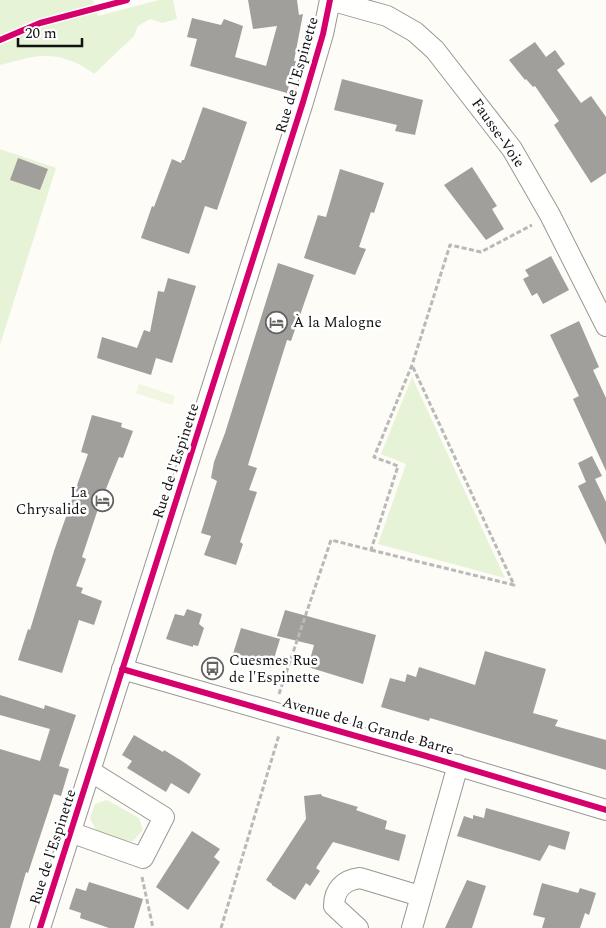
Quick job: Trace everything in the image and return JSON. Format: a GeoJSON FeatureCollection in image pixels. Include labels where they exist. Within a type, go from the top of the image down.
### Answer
{"type":"FeatureCollection","features":[{"type":"Feature","properties":{"kind":"street","name":"Fausse-Voie"},"geometry":{"type":"LineString","coordinates":[[330,0],[387,16],[415,32],[436,50],[512,150],[550,215],[606,326]]}},
{"type":"Feature","properties":{"kind":"street","name":"Rue de l'Espinette"},"geometry":{"type":"LineString","coordinates":[[40,928],[303,102],[323,34],[330,0]]}},
{"type":"Feature","properties":{"kind":"street","name":"Avenue de la Grande Barre"},"geometry":{"type":"LineString","coordinates":[[122,669],[458,765],[606,810]]}},
{"type":"Feature","properties":{"kind":"street"},"geometry":{"type":"LineString","coordinates":[[412,928],[458,765]]}},
{"type":"Feature","properties":{"kind":"street"},"geometry":{"type":"LineString","coordinates":[[90,771],[164,817],[143,858]]}},
{"type":"Feature","properties":{"kind":"street","name":"Rue de l'Espinette"},"geometry":{"type":"LineString","coordinates":[[70,832],[143,858]]}},
{"type":"Feature","properties":{"kind":"street"},"geometry":{"type":"LineString","coordinates":[[358,928],[334,906],[334,898],[342,884],[350,879],[360,878],[420,896]]}},
{"type":"Feature","properties":{"kind":"path"},"geometry":{"type":"LineString","coordinates":[[371,550],[398,466],[374,457],[412,365],[450,245],[481,252],[550,215]]}},
{"type":"Feature","properties":{"kind":"path"},"geometry":{"type":"LineString","coordinates":[[221,928],[280,729],[273,712],[331,540],[514,585],[412,365]]}},
{"type":"Feature","properties":{"kind":"path"},"geometry":{"type":"LineString","coordinates":[[143,858],[142,882],[153,928]]}},
{"type":"Feature","properties":{"kind":"green space"},"geometry":{"type":"Polygon","coordinates":[[[0,0],[93,0],[98,16],[159,0],[173,0],[177,19],[162,23],[150,19],[138,26],[134,36],[94,74],[70,60],[50,56],[32,57],[0,65],[0,0]]]}},
{"type":"Feature","properties":{"kind":"green space"},"geometry":{"type":"Polygon","coordinates":[[[0,149],[56,168],[0,345],[0,149]]]}},
{"type":"Feature","properties":{"kind":"green space"},"geometry":{"type":"Polygon","coordinates":[[[412,377],[505,578],[378,544],[406,464],[381,454],[412,377]]]}},
{"type":"Feature","properties":{"kind":"green space"},"geometry":{"type":"Polygon","coordinates":[[[139,384],[175,396],[172,405],[136,393],[139,384]]]}},
{"type":"Feature","properties":{"kind":"green space"},"geometry":{"type":"Polygon","coordinates":[[[107,800],[139,818],[143,830],[133,841],[116,840],[97,832],[90,818],[95,804],[107,800]]]}},
{"type":"Feature","properties":{"kind":"building"},"geometry":{"type":"Polygon","coordinates":[[[248,0],[297,0],[299,15],[303,14],[294,61],[296,61],[287,93],[190,66],[197,39],[187,37],[192,18],[221,25],[224,19],[243,26],[235,57],[266,66],[277,26],[253,29],[248,0]]]}},
{"type":"Feature","properties":{"kind":"building"},"geometry":{"type":"Polygon","coordinates":[[[535,42],[546,57],[555,50],[565,64],[557,70],[581,103],[591,96],[606,117],[606,173],[591,183],[554,125],[559,121],[535,86],[533,87],[525,80],[509,60],[535,42]]]}},
{"type":"Feature","properties":{"kind":"building"},"geometry":{"type":"Polygon","coordinates":[[[342,79],[423,100],[415,135],[395,131],[397,125],[334,110],[342,79]]]}},
{"type":"Feature","properties":{"kind":"building"},"geometry":{"type":"Polygon","coordinates":[[[203,107],[247,122],[217,210],[205,206],[189,254],[141,238],[172,159],[181,163],[184,160],[203,107]]]}},
{"type":"Feature","properties":{"kind":"building"},"geometry":{"type":"Polygon","coordinates":[[[18,158],[48,169],[40,190],[10,180],[18,158]]]}},
{"type":"Feature","properties":{"kind":"building"},"geometry":{"type":"Polygon","coordinates":[[[472,167],[497,206],[492,209],[504,229],[486,240],[444,185],[472,167]]]}},
{"type":"Feature","properties":{"kind":"building"},"geometry":{"type":"Polygon","coordinates":[[[340,169],[384,183],[374,213],[371,212],[359,247],[366,249],[355,275],[304,258],[318,215],[326,217],[340,169]]]}},
{"type":"Feature","properties":{"kind":"building"},"geometry":{"type":"Polygon","coordinates":[[[551,256],[569,290],[543,304],[537,293],[532,296],[523,279],[529,276],[525,270],[551,256]]]}},
{"type":"Feature","properties":{"kind":"building"},"geometry":{"type":"Polygon","coordinates":[[[278,263],[314,275],[291,341],[287,340],[248,465],[257,468],[249,490],[257,492],[240,542],[243,544],[236,565],[204,555],[211,536],[201,533],[217,481],[211,478],[214,462],[225,433],[278,263]]]}},
{"type":"Feature","properties":{"kind":"building"},"geometry":{"type":"Polygon","coordinates":[[[168,278],[196,286],[172,363],[156,358],[151,375],[97,358],[102,337],[137,348],[144,330],[150,332],[158,291],[164,292],[168,278]]]}},
{"type":"Feature","properties":{"kind":"building"},"geometry":{"type":"Polygon","coordinates":[[[579,321],[599,367],[593,370],[606,398],[606,471],[573,399],[579,396],[550,335],[579,321]]]}},
{"type":"Feature","properties":{"kind":"building"},"geometry":{"type":"Polygon","coordinates":[[[92,415],[122,423],[121,427],[133,431],[123,458],[119,457],[99,506],[82,557],[86,559],[76,586],[83,588],[81,593],[102,601],[94,625],[79,620],[62,673],[18,660],[28,629],[30,630],[54,551],[88,454],[81,452],[92,415]]]}},
{"type":"Feature","properties":{"kind":"building"},"geometry":{"type":"Polygon","coordinates":[[[592,456],[602,476],[595,479],[606,502],[606,545],[578,486],[586,482],[578,463],[592,456]]]}},
{"type":"Feature","properties":{"kind":"building"},"geometry":{"type":"Polygon","coordinates":[[[187,609],[202,614],[199,624],[204,628],[198,646],[193,645],[193,647],[166,639],[175,614],[184,616],[187,609]]]}},
{"type":"Feature","properties":{"kind":"building"},"geometry":{"type":"Polygon","coordinates":[[[285,610],[376,635],[363,684],[308,667],[314,645],[277,636],[285,610]]]}},
{"type":"Feature","properties":{"kind":"building"},"geometry":{"type":"Polygon","coordinates":[[[241,628],[280,639],[271,668],[232,657],[241,628]]]}},
{"type":"Feature","properties":{"kind":"building"},"geometry":{"type":"Polygon","coordinates":[[[485,651],[546,669],[533,713],[558,720],[555,726],[606,740],[606,770],[430,718],[429,721],[381,707],[390,678],[405,682],[407,674],[416,677],[419,667],[475,685],[485,651]]]}},
{"type":"Feature","properties":{"kind":"building"},"geometry":{"type":"Polygon","coordinates":[[[0,695],[44,709],[45,705],[76,715],[59,766],[69,769],[61,796],[54,794],[28,873],[26,872],[10,928],[0,928],[0,749],[40,761],[50,729],[0,715],[0,695]]]}},
{"type":"Feature","properties":{"kind":"building"},"geometry":{"type":"Polygon","coordinates":[[[134,735],[163,752],[164,750],[201,774],[189,794],[171,783],[166,792],[127,768],[132,761],[122,755],[134,735]]]}},
{"type":"Feature","properties":{"kind":"building"},"geometry":{"type":"Polygon","coordinates":[[[321,794],[322,796],[358,807],[356,810],[387,821],[385,829],[406,835],[399,861],[333,842],[316,868],[320,871],[310,886],[306,883],[295,900],[266,880],[306,819],[304,796],[321,794]]]}},
{"type":"Feature","properties":{"kind":"building"},"geometry":{"type":"Polygon","coordinates":[[[486,808],[570,832],[565,850],[549,845],[540,861],[457,836],[464,816],[473,819],[473,815],[484,818],[486,808]]]}},
{"type":"Feature","properties":{"kind":"building"},"geometry":{"type":"Polygon","coordinates":[[[192,831],[220,849],[214,857],[220,862],[188,910],[156,887],[192,831]]]}},
{"type":"Feature","properties":{"kind":"building"},"geometry":{"type":"Polygon","coordinates":[[[467,880],[486,886],[472,928],[445,928],[467,880]]]}},
{"type":"Feature","properties":{"kind":"building"},"geometry":{"type":"Polygon","coordinates":[[[89,882],[143,899],[134,928],[109,928],[80,918],[81,913],[69,909],[76,888],[86,891],[89,882]]]}},
{"type":"Feature","properties":{"kind":"building"},"geometry":{"type":"Polygon","coordinates":[[[542,883],[578,893],[580,888],[596,893],[589,915],[585,913],[580,928],[542,928],[545,918],[533,915],[542,883]]]}},
{"type":"Feature","properties":{"kind":"cycle path"},"geometry":{"type":"LineString","coordinates":[[0,40],[40,23],[127,0]]}},
{"type":"Feature","properties":{"kind":"cycle path"},"geometry":{"type":"LineString","coordinates":[[40,928],[303,102],[323,34],[330,0]]}},
{"type":"Feature","properties":{"kind":"cycle path"},"geometry":{"type":"LineString","coordinates":[[122,669],[606,810]]}},
{"type":"Feature","properties":{"kind":"place","name":"À la Malogne"},"geometry":{"type":"Point","coordinates":[277,322]}},
{"type":"Feature","properties":{"kind":"place","name":"La Chrysalide"},"geometry":{"type":"Point","coordinates":[103,501]}},
{"type":"Feature","properties":{"kind":"place","name":"Cuesmes Rue de l'Espinette"},"geometry":{"type":"Point","coordinates":[213,669]}}]}
